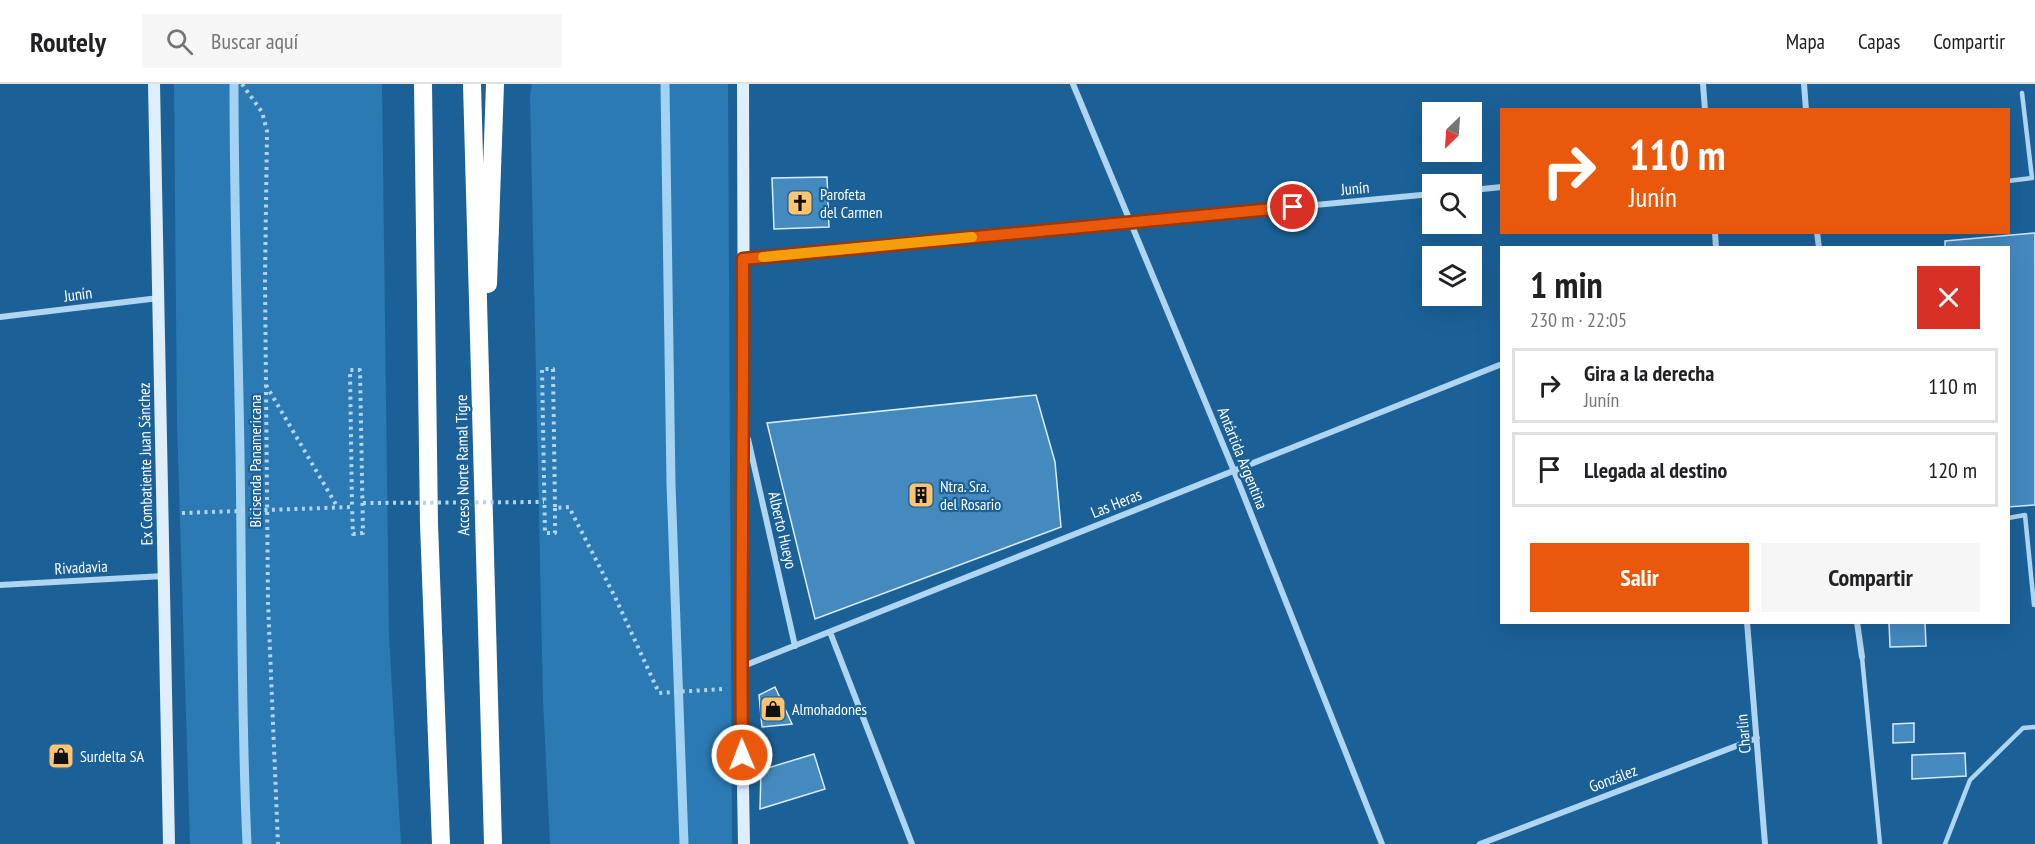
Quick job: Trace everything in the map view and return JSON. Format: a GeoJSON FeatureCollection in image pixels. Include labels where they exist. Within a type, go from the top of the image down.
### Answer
{"type":"FeatureCollection","features":[{"type":"Feature","properties":{"kind":"highway","name":"Acceso Norte Ramal Tigre"},"geometry":{"type":"LineString","coordinates":[[472,84],[493,844]]}},
{"type":"Feature","properties":{"kind":"highway"},"geometry":{"type":"LineString","coordinates":[[483,475],[495,84]]}},
{"type":"Feature","properties":{"kind":"highway","name":"Acceso Norte Ramal Tigre"},"geometry":{"type":"LineString","coordinates":[[422,88],[429,524],[441,844]]}},
{"type":"Feature","properties":{"kind":"street","name":"Ex Combatiente Juan Sánchez"},"geometry":{"type":"LineString","coordinates":[[154,84],[169,844]]}},
{"type":"Feature","properties":{"kind":"street"},"geometry":{"type":"LineString","coordinates":[[743,84],[744,420],[741,688],[744,844]]}},
{"type":"Feature","properties":{"kind":"street","name":"Antártida Argentina"},"geometry":{"type":"LineString","coordinates":[[1073,84],[1234,471],[1382,844]]}},
{"type":"Feature","properties":{"kind":"street"},"geometry":{"type":"LineString","coordinates":[[1703,84],[1705,108]]}},
{"type":"Feature","properties":{"kind":"street"},"geometry":{"type":"LineString","coordinates":[[1804,84],[1806,108]]}},
{"type":"Feature","properties":{"kind":"street"},"geometry":{"type":"LineString","coordinates":[[1482,189],[1500,187]]}},
{"type":"Feature","properties":{"kind":"street","name":"Junín"},"geometry":{"type":"LineString","coordinates":[[743,259],[1422,195]]}},
{"type":"Feature","properties":{"kind":"street","name":"Junín"},"geometry":{"type":"LineString","coordinates":[[0,317],[159,298]]}},
{"type":"Feature","properties":{"kind":"street","name":"Las Heras"},"geometry":{"type":"LineString","coordinates":[[741,668],[1500,365]]}},
{"type":"Feature","properties":{"kind":"street","name":"Alberto Hueyo"},"geometry":{"type":"LineString","coordinates":[[744,420],[795,646]]}},
{"type":"Feature","properties":{"kind":"street","name":"Rivadavia"},"geometry":{"type":"LineString","coordinates":[[0,585],[164,576]]}},
{"type":"Feature","properties":{"kind":"street","name":"Charlín"},"geometry":{"type":"LineString","coordinates":[[1747,624],[1765,844]]}},
{"type":"Feature","properties":{"kind":"street"},"geometry":{"type":"LineString","coordinates":[[1857,624],[1862,657]]}},
{"type":"Feature","properties":{"kind":"street"},"geometry":{"type":"LineString","coordinates":[[830,632],[912,844]]}},
{"type":"Feature","properties":{"kind":"street","name":"González"},"geometry":{"type":"LineString","coordinates":[[1480,844],[1756,738]]}},
{"type":"Feature","properties":{"kind":"lane"},"geometry":{"type":"LineString","coordinates":[[2010,181],[2032,178],[2022,93]]}},
{"type":"Feature","properties":{"kind":"lane"},"geometry":{"type":"LineString","coordinates":[[2010,518],[2025,515],[2034,605]]}},
{"type":"Feature","properties":{"kind":"lane"},"geometry":{"type":"LineString","coordinates":[[1862,657],[1880,844]]}},
{"type":"Feature","properties":{"kind":"lane"},"geometry":{"type":"LineString","coordinates":[[1945,844],[1970,780],[2023,728],[2035,727]]}},
{"type":"Feature","properties":{"kind":"path","name":"Bicisenda Panamericana"},"geometry":{"type":"LineString","coordinates":[[242,84],[262,112],[267,131],[268,602],[278,844]]}},
{"type":"Feature","properties":{"kind":"path"},"geometry":{"type":"LineString","coordinates":[[542,369],[553,369],[555,508],[555,533],[545,533],[542,369]]}},
{"type":"Feature","properties":{"kind":"path"},"geometry":{"type":"LineString","coordinates":[[350,370],[360,370],[363,503],[363,533],[353,534],[350,370]]}},
{"type":"Feature","properties":{"kind":"path"},"geometry":{"type":"LineString","coordinates":[[266,385],[338,508]]}},
{"type":"Feature","properties":{"kind":"path"},"geometry":{"type":"LineString","coordinates":[[363,503],[544,501]]}},
{"type":"Feature","properties":{"kind":"path"},"geometry":{"type":"LineString","coordinates":[[162,513],[352,507]]}},
{"type":"Feature","properties":{"kind":"path"},"geometry":{"type":"LineString","coordinates":[[555,508],[569,507],[615,597],[659,693],[741,688]]}},
{"type":"Feature","properties":{"kind":"shaded area"},"geometry":{"type":"Polygon","coordinates":[[[174,84],[382,84],[389,637],[401,844],[190,844],[177,423],[174,84]]]}},
{"type":"Feature","properties":{"kind":"shaded area"},"geometry":{"type":"Polygon","coordinates":[[[532,84],[728,84],[732,844],[550,844],[543,700],[530,96],[532,84]]]}},
{"type":"Feature","properties":{"kind":"building","name":"Parofeta del Carmen"},"geometry":{"type":"Polygon","coordinates":[[[827,177],[829,227],[774,229],[772,178],[827,177]]]}},
{"type":"Feature","properties":{"kind":"building"},"geometry":{"type":"Polygon","coordinates":[[[2035,233],[2035,505],[2010,507],[2010,246],[1945,246],[1945,241],[2035,233]]]}},
{"type":"Feature","properties":{"kind":"building","name":"Ntra. Sra. del Rosario"},"geometry":{"type":"Polygon","coordinates":[[[1036,395],[1055,462],[1061,527],[815,619],[767,423],[1036,395]]]}},
{"type":"Feature","properties":{"kind":"building"},"geometry":{"type":"Polygon","coordinates":[[[1889,624],[1925,624],[1926,646],[1890,647],[1889,624]]]}},
{"type":"Feature","properties":{"kind":"building","name":"Almohadones"},"geometry":{"type":"Polygon","coordinates":[[[775,687],[792,724],[762,727],[759,695],[775,687]]]}},
{"type":"Feature","properties":{"kind":"building"},"geometry":{"type":"Polygon","coordinates":[[[1914,723],[1914,742],[1893,743],[1893,724],[1914,723]]]}},
{"type":"Feature","properties":{"kind":"building"},"geometry":{"type":"Polygon","coordinates":[[[1965,753],[1966,776],[1912,779],[1912,755],[1965,753]]]}},
{"type":"Feature","properties":{"kind":"building"},"geometry":{"type":"Polygon","coordinates":[[[814,754],[825,789],[760,809],[761,770],[814,754]]]}},
{"type":"Feature","properties":{"kind":"waterway"},"geometry":{"type":"LineString","coordinates":[[234,84],[247,844]]}},
{"type":"Feature","properties":{"kind":"waterway"},"geometry":{"type":"LineString","coordinates":[[665,84],[671,484],[684,844]]}},
{"type":"Feature","properties":{"kind":"slow traffic"},"geometry":{"type":"LineString","coordinates":[[763,257],[972,237]]}},
{"type":"Feature","properties":{"kind":"place","name":"Parofeta del Carmen"},"geometry":{"type":"Point","coordinates":[800,203]}},
{"type":"Feature","properties":{"kind":"place","name":"Ntra. Sra. del Rosario"},"geometry":{"type":"Point","coordinates":[921,495]}},
{"type":"Feature","properties":{"kind":"place","name":"Almohadones"},"geometry":{"type":"Point","coordinates":[773,709]}},
{"type":"Feature","properties":{"kind":"place","name":"Surdelta SA"},"geometry":{"type":"Point","coordinates":[61,756]}},
{"type":"Feature","properties":{"kind":"route"},"geometry":{"type":"LineString","coordinates":[[742,755],[743,259],[1293,207]]}}]}
